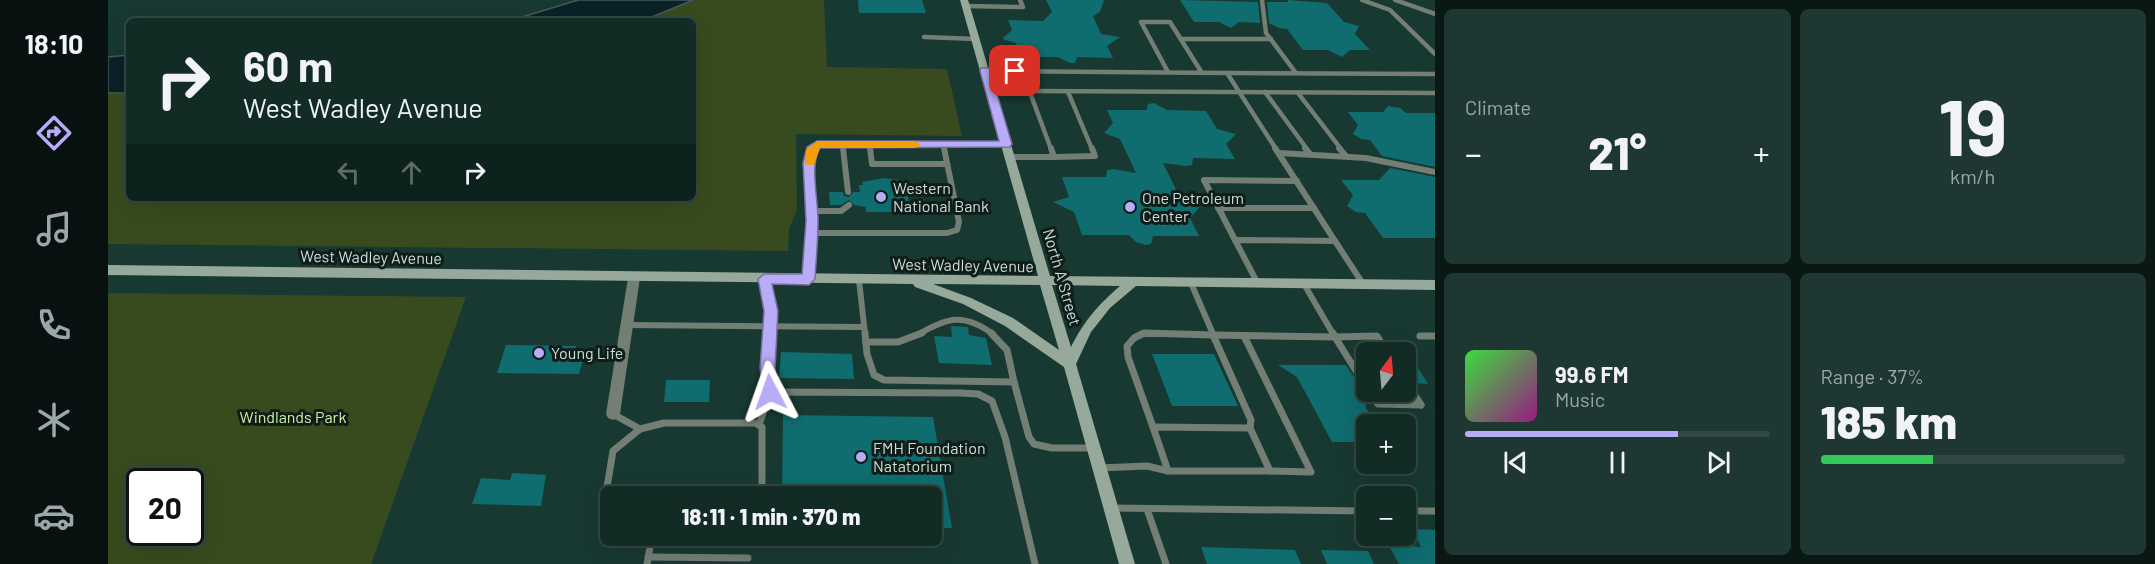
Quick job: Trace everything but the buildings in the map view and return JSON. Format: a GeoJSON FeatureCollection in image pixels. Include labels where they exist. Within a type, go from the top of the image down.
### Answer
{"type":"FeatureCollection","features":[{"type":"Feature","properties":{"kind":"main road","name":"North A Street"},"geometry":{"type":"LineString","coordinates":[[965,3],[1127,564]]}},
{"type":"Feature","properties":{"kind":"main road","name":"West Wadley Avenue"},"geometry":{"type":"LineString","coordinates":[[108,270],[634,278],[1435,285]]}},
{"type":"Feature","properties":{"kind":"main road"},"geometry":{"type":"LineString","coordinates":[[908,280],[967,301],[1009,322],[1069,364],[1086,329],[1106,305],[1132,282]]}},
{"type":"Feature","properties":{"kind":"street"},"geometry":{"type":"LineString","coordinates":[[613,414],[634,278]]}},
{"type":"Feature","properties":{"kind":"lane"},"geometry":{"type":"LineString","coordinates":[[965,3],[1023,7],[1020,0]]}},
{"type":"Feature","properties":{"kind":"lane"},"geometry":{"type":"LineString","coordinates":[[1262,0],[1266,33],[1296,73]]}},
{"type":"Feature","properties":{"kind":"lane"},"geometry":{"type":"LineString","coordinates":[[1362,0],[1390,10],[1435,54]]}},
{"type":"Feature","properties":{"kind":"lane"},"geometry":{"type":"LineString","coordinates":[[1395,0],[1435,14]]}},
{"type":"Feature","properties":{"kind":"lane"},"geometry":{"type":"LineString","coordinates":[[1168,72],[1140,22],[1170,22],[1202,72]]}},
{"type":"Feature","properties":{"kind":"lane"},"geometry":{"type":"LineString","coordinates":[[924,37],[976,39]]}},
{"type":"Feature","properties":{"kind":"lane"},"geometry":{"type":"LineString","coordinates":[[1181,39],[1271,39]]}},
{"type":"Feature","properties":{"kind":"lane"},"geometry":{"type":"LineString","coordinates":[[985,71],[1435,74]]}},
{"type":"Feature","properties":{"kind":"lane"},"geometry":{"type":"LineString","coordinates":[[1022,71],[1054,157]]}},
{"type":"Feature","properties":{"kind":"lane"},"geometry":{"type":"LineString","coordinates":[[1227,73],[1364,284]]}},
{"type":"Feature","properties":{"kind":"lane"},"geometry":{"type":"LineString","coordinates":[[1030,92],[1435,93]]}},
{"type":"Feature","properties":{"kind":"lane"},"geometry":{"type":"LineString","coordinates":[[1009,157],[1095,156],[1068,92]]}},
{"type":"Feature","properties":{"kind":"lane"},"geometry":{"type":"LineString","coordinates":[[1265,92],[1310,154]]}},
{"type":"Feature","properties":{"kind":"lane"},"geometry":{"type":"LineString","coordinates":[[1298,93],[1345,155]]}},
{"type":"Feature","properties":{"kind":"lane"},"geometry":{"type":"LineString","coordinates":[[809,279],[812,211],[809,163],[812,150],[817,144],[1006,144]]}},
{"type":"Feature","properties":{"kind":"lane"},"geometry":{"type":"LineString","coordinates":[[843,145],[848,192]]}},
{"type":"Feature","properties":{"kind":"lane"},"geometry":{"type":"LineString","coordinates":[[870,145],[872,164],[946,164]]}},
{"type":"Feature","properties":{"kind":"lane"},"geometry":{"type":"LineString","coordinates":[[812,232],[947,233],[957,230],[958,222],[943,145]]}},
{"type":"Feature","properties":{"kind":"lane"},"geometry":{"type":"LineString","coordinates":[[1279,153],[1345,155],[1435,172]]}},
{"type":"Feature","properties":{"kind":"lane"},"geometry":{"type":"LineString","coordinates":[[1258,284],[1204,180],[1297,181]]}},
{"type":"Feature","properties":{"kind":"lane"},"geometry":{"type":"LineString","coordinates":[[812,211],[841,211],[849,205]]}},
{"type":"Feature","properties":{"kind":"lane"},"geometry":{"type":"LineString","coordinates":[[1218,208],[1314,208]]}},
{"type":"Feature","properties":{"kind":"lane"},"geometry":{"type":"LineString","coordinates":[[1235,240],[1335,241]]}},
{"type":"Feature","properties":{"kind":"lane"},"geometry":{"type":"LineString","coordinates":[[759,425],[770,392],[768,368],[771,311],[764,279]]}},
{"type":"Feature","properties":{"kind":"lane"},"geometry":{"type":"LineString","coordinates":[[858,280],[866,342],[874,375],[884,380],[1014,382]]}},
{"type":"Feature","properties":{"kind":"lane"},"geometry":{"type":"LineString","coordinates":[[1191,283],[1251,420],[1250,428],[1270,471]]}},
{"type":"Feature","properties":{"kind":"lane"},"geometry":{"type":"LineString","coordinates":[[1304,284],[1356,371]]}},
{"type":"Feature","properties":{"kind":"lane"},"geometry":{"type":"LineString","coordinates":[[866,342],[899,342],[924,333],[940,322],[954,319],[967,321],[999,339],[1007,352],[1029,437],[1034,444],[1052,448],[1093,448]]}},
{"type":"Feature","properties":{"kind":"lane"},"geometry":{"type":"LineString","coordinates":[[627,325],[864,327]]}},
{"type":"Feature","properties":{"kind":"lane"},"geometry":{"type":"LineString","coordinates":[[1168,471],[1128,357],[1127,346],[1134,338],[1144,333],[1377,336],[1381,342]]}},
{"type":"Feature","properties":{"kind":"lane"},"geometry":{"type":"LineString","coordinates":[[1099,468],[1147,466],[1168,471],[1311,472],[1244,336]]}},
{"type":"Feature","properties":{"kind":"lane"},"geometry":{"type":"LineString","coordinates":[[1420,336],[1435,336]]}},
{"type":"Feature","properties":{"kind":"lane"},"geometry":{"type":"LineString","coordinates":[[770,392],[961,393],[978,394],[992,401],[1005,437],[1035,564]]}},
{"type":"Feature","properties":{"kind":"lane"},"geometry":{"type":"LineString","coordinates":[[1377,402],[1378,404],[1420,405],[1416,398]]}},
{"type":"Feature","properties":{"kind":"lane"},"geometry":{"type":"LineString","coordinates":[[613,414],[640,429]]}},
{"type":"Feature","properties":{"kind":"lane"},"geometry":{"type":"LineString","coordinates":[[607,486],[613,451],[640,429],[664,423],[755,423],[762,427],[762,486]]}},
{"type":"Feature","properties":{"kind":"lane"},"geometry":{"type":"LineString","coordinates":[[1152,427],[1250,428]]}},
{"type":"Feature","properties":{"kind":"lane"},"geometry":{"type":"LineString","coordinates":[[1110,508],[1356,511]]}},
{"type":"Feature","properties":{"kind":"lane"},"geometry":{"type":"LineString","coordinates":[[1148,509],[1166,564]]}},
{"type":"Feature","properties":{"kind":"lane"},"geometry":{"type":"LineString","coordinates":[[1416,511],[1435,511]]}},
{"type":"Feature","properties":{"kind":"lane"},"geometry":{"type":"LineString","coordinates":[[647,560],[748,558]]}},
{"type":"Feature","properties":{"kind":"green space"},"geometry":{"type":"Polygon","coordinates":[[[693,0],[824,0],[827,67],[947,69],[962,136],[796,134],[797,209],[789,229],[788,251],[108,244],[108,93],[126,93],[126,201],[696,201],[696,18],[649,18],[693,0]]]}},
{"type":"Feature","properties":{"kind":"green space","name":"Windlands Park"},"geometry":{"type":"Polygon","coordinates":[[[108,293],[466,297],[371,564],[108,564],[108,293]]]}},
{"type":"Feature","properties":{"kind":"water"},"geometry":{"type":"Polygon","coordinates":[[[578,0],[693,0],[649,18],[519,18],[578,0]]]}},
{"type":"Feature","properties":{"kind":"water"},"geometry":{"type":"Polygon","coordinates":[[[126,55],[126,93],[108,93],[108,57],[126,55]]]}},
{"type":"Feature","properties":{"kind":"slow traffic"},"geometry":{"type":"LineString","coordinates":[[810,162],[812,150],[817,144],[915,145]]}},
{"type":"Feature","properties":{"kind":"place","name":"Western National Bank"},"geometry":{"type":"Point","coordinates":[881,197]}},
{"type":"Feature","properties":{"kind":"place","name":"One Petroleum Center"},"geometry":{"type":"Point","coordinates":[1130,207]}},
{"type":"Feature","properties":{"kind":"place","name":"Young Life"},"geometry":{"type":"Point","coordinates":[539,353]}},
{"type":"Feature","properties":{"kind":"place","name":"FMH Foundation Natatorium"},"geometry":{"type":"Point","coordinates":[861,457]}},
{"type":"Feature","properties":{"kind":"route"},"geometry":{"type":"LineString","coordinates":[[770,392],[768,368],[771,311],[764,279],[809,279],[812,221],[809,163],[812,150],[817,144],[1006,144],[985,71],[1015,71]]}}]}
